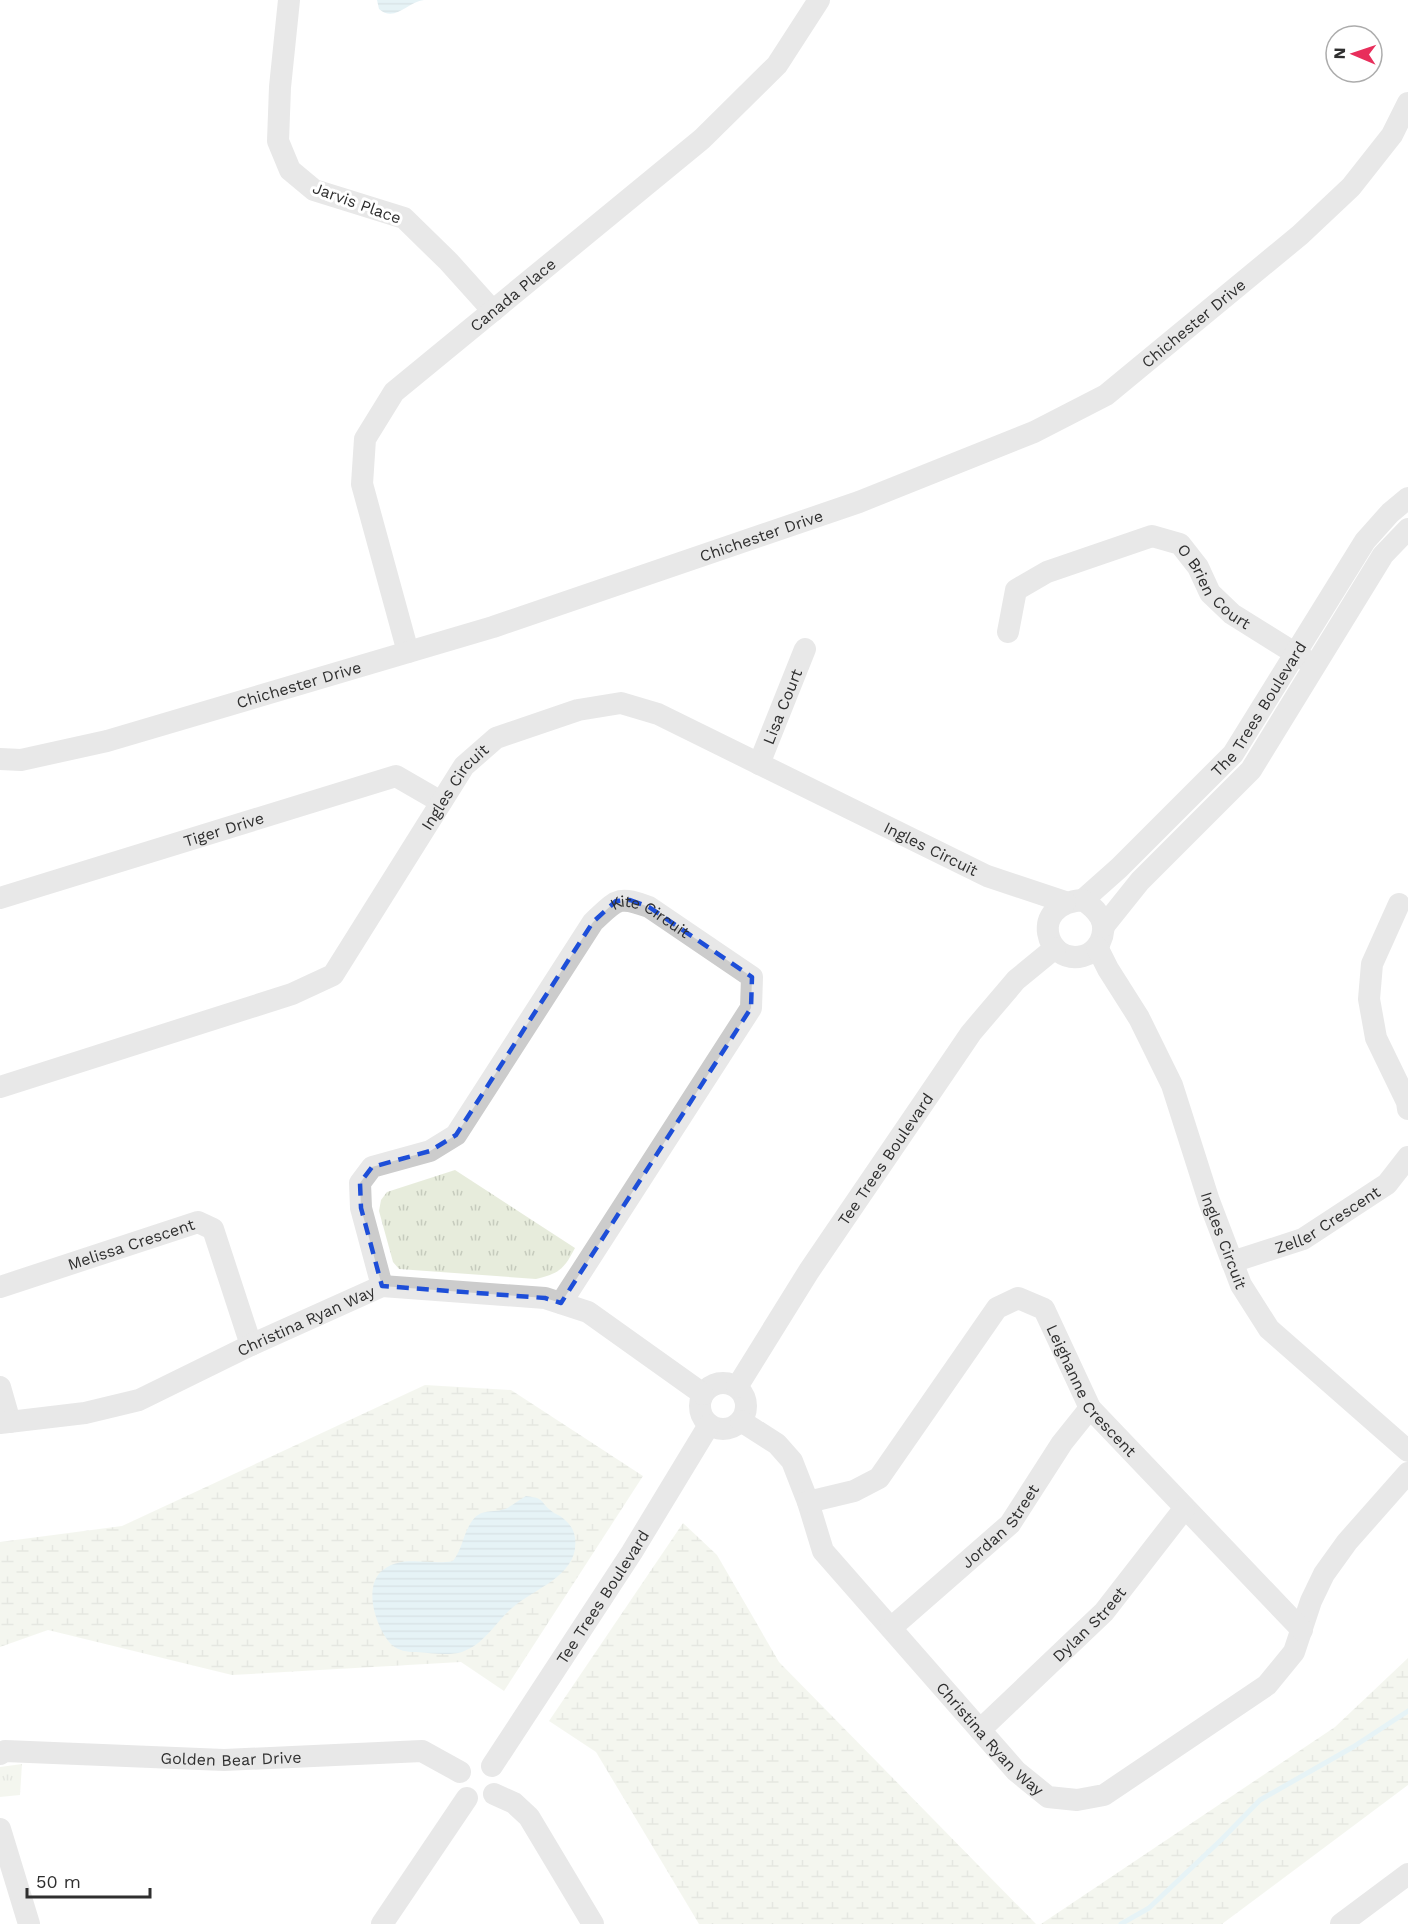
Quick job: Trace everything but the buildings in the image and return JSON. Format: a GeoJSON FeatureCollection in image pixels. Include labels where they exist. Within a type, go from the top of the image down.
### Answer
{"type":"FeatureCollection","features":[{"type":"Feature","properties":{"kind":"street","name":"Jarvis Place"},"geometry":{"type":"LineString","coordinates":[[289,0],[280,87],[279,141],[290,170],[314,190],[404,218],[493,310]]}},
{"type":"Feature","properties":{"kind":"street","name":"Canada Place"},"geometry":{"type":"LineString","coordinates":[[408,652],[362,484],[365,439],[394,392],[702,139],[777,65],[819,0]]}},
{"type":"Feature","properties":{"kind":"street","name":"Chichester Drive"},"geometry":{"type":"LineString","coordinates":[[0,759],[21,760],[107,741],[493,627],[858,502],[1035,432],[1106,395],[1300,235],[1351,187],[1392,135],[1408,104]]}},
{"type":"Feature","properties":{"kind":"street","name":"The Trees Boulevard"},"geometry":{"type":"LineString","coordinates":[[1101,937],[1140,881],[1251,770],[1365,541],[1390,513],[1408,498]]}},
{"type":"Feature","properties":{"kind":"street","name":"The Trees Boulevard"},"geometry":{"type":"LineString","coordinates":[[1074,901],[1119,868],[1233,754],[1383,555],[1408,529]]}},
{"type":"Feature","properties":{"kind":"street","name":"O Brien Court"},"geometry":{"type":"LineString","coordinates":[[1008,632],[1016,590],[1047,572],[1152,536],[1180,544],[1198,567],[1210,593],[1232,614],[1305,659]]}},
{"type":"Feature","properties":{"kind":"street","name":"Lisa Court"},"geometry":{"type":"LineString","coordinates":[[759,764],[805,649]]}},
{"type":"Feature","properties":{"kind":"street","name":"Ingles Circuit"},"geometry":{"type":"LineString","coordinates":[[0,1088],[292,994],[333,975],[464,766],[496,738],[578,710],[621,703],[658,714],[987,876],[1074,901]]}},
{"type":"Feature","properties":{"kind":"street","name":"Tiger Drive"},"geometry":{"type":"LineString","coordinates":[[0,898],[396,776],[441,802]]}},
{"type":"Feature","properties":{"kind":"street","name":"Kite Circuit"},"geometry":{"type":"LineString","coordinates":[[382,1286],[360,1208],[360,1183],[372,1167],[430,1151],[456,1135],[593,922],[616,901],[630,900],[649,907],[752,977],[751,1008],[561,1303]]}},
{"type":"Feature","properties":{"kind":"street"},"geometry":{"type":"LineString","coordinates":[[1074,901],[1094,907],[1101,916],[1101,937],[1083,956],[1074,957],[1054,948],[1049,940],[1047,929],[1054,910],[1074,901]]}},
{"type":"Feature","properties":{"kind":"street"},"geometry":{"type":"LineString","coordinates":[[1399,904],[1372,964],[1369,999],[1376,1038],[1407,1102],[1408,1109]]}},
{"type":"Feature","properties":{"kind":"street","name":"Ingles Circuit"},"geometry":{"type":"LineString","coordinates":[[1101,937],[1108,969],[1139,1018],[1172,1085],[1209,1201],[1241,1285],[1269,1329],[1408,1451]]}},
{"type":"Feature","properties":{"kind":"street","name":"Tee Trees Boulevard"},"geometry":{"type":"LineString","coordinates":[[737,1387],[809,1271],[971,1033],[1016,980],[1054,948]]}},
{"type":"Feature","properties":{"kind":"street","name":"Zeller Crescent"},"geometry":{"type":"LineString","coordinates":[[1232,1262],[1303,1239],[1387,1184],[1408,1157]]}},
{"type":"Feature","properties":{"kind":"street","name":"Melissa Crescent"},"geometry":{"type":"LineString","coordinates":[[0,1287],[198,1222],[213,1229],[251,1345]]}},
{"type":"Feature","properties":{"kind":"street","name":"Christina Ryan Way"},"geometry":{"type":"LineString","coordinates":[[5,1423],[85,1413],[139,1400],[251,1345],[382,1286],[545,1298],[588,1312],[703,1394]]}},
{"type":"Feature","properties":{"kind":"street","name":"Leighanne Crescent"},"geometry":{"type":"LineString","coordinates":[[808,1502],[854,1491],[879,1478],[997,1308],[1018,1298],[1044,1309],[1090,1408],[1302,1630]]}},
{"type":"Feature","properties":{"kind":"street"},"geometry":{"type":"LineString","coordinates":[[714,1384],[730,1384],[737,1387],[742,1392],[746,1407],[741,1421],[734,1427],[726,1429],[717,1429],[704,1421],[699,1407],[703,1394],[714,1384]]}},
{"type":"Feature","properties":{"kind":"street"},"geometry":{"type":"LineString","coordinates":[[0,1387],[5,1423]]}},
{"type":"Feature","properties":{"kind":"street","name":"Jordan Street"},"geometry":{"type":"LineString","coordinates":[[891,1628],[1010,1524],[1062,1443],[1090,1408]]}},
{"type":"Feature","properties":{"kind":"street","name":"Christina Ryan Way"},"geometry":{"type":"LineString","coordinates":[[741,1421],[777,1444],[792,1461],[823,1551],[1016,1771],[1048,1797],[1077,1800],[1104,1795],[1267,1684],[1294,1652],[1311,1601],[1324,1574],[1347,1542],[1408,1473]]}},
{"type":"Feature","properties":{"kind":"street","name":"Tee Trees Boulevard"},"geometry":{"type":"LineString","coordinates":[[492,1766],[626,1562],[710,1425]]}},
{"type":"Feature","properties":{"kind":"street","name":"Dylan Street"},"geometry":{"type":"LineString","coordinates":[[980,1730],[1104,1612],[1184,1509]]}},
{"type":"Feature","properties":{"kind":"street","name":"Golden Bear Drive"},"geometry":{"type":"LineString","coordinates":[[0,1754],[5,1750],[224,1760],[422,1751],[460,1772]]}},
{"type":"Feature","properties":{"kind":"street"},"geometry":{"type":"LineString","coordinates":[[481,1761],[492,1766],[498,1774],[499,1785],[494,1794],[486,1800],[476,1802],[466,1798],[459,1786],[460,1772],[469,1763],[481,1761]]}},
{"type":"Feature","properties":{"kind":"street"},"geometry":{"type":"LineString","coordinates":[[494,1794],[514,1803],[529,1817],[593,1924]]}},
{"type":"Feature","properties":{"kind":"street"},"geometry":{"type":"LineString","coordinates":[[382,1924],[466,1798]]}},
{"type":"Feature","properties":{"kind":"street"},"geometry":{"type":"LineString","coordinates":[[0,1829],[29,1924]]}},
{"type":"Feature","properties":{"kind":"street"},"geometry":{"type":"LineString","coordinates":[[1341,1924],[1407,1877]]}},
{"type":"Feature","properties":{"kind":"highlighted area"},"geometry":{"type":"Polygon","coordinates":[[[630,900],[649,907],[752,977],[751,1008],[561,1303],[545,1298],[382,1286],[361,1208],[360,1183],[372,1167],[430,1151],[456,1135],[593,922],[616,901],[630,900]]]}},
{"type":"Feature","properties":{"kind":"green space"},"geometry":{"type":"Polygon","coordinates":[[[455,1170],[575,1248],[568,1261],[551,1275],[536,1279],[399,1269],[393,1262],[379,1211],[381,1200],[387,1192],[455,1170]]]}},
{"type":"Feature","properties":{"kind":"green space"},"geometry":{"type":"Polygon","coordinates":[[[425,1385],[511,1390],[643,1476],[504,1691],[461,1662],[232,1675],[48,1630],[0,1647],[0,1542],[122,1526],[425,1385]]]}},
{"type":"Feature","properties":{"kind":"green space"},"geometry":{"type":"Polygon","coordinates":[[[683,1523],[717,1555],[779,1662],[1036,1924],[699,1924],[596,1752],[549,1721],[683,1523]]]}},
{"type":"Feature","properties":{"kind":"green space"},"geometry":{"type":"Polygon","coordinates":[[[1408,1658],[1408,1785],[1222,1924],[1041,1924],[1335,1727],[1408,1658]]]}},
{"type":"Feature","properties":{"kind":"green space"},"geometry":{"type":"Polygon","coordinates":[[[22,1764],[20,1795],[0,1797],[0,1767],[22,1764]]]}},
{"type":"Feature","properties":{"kind":"water"},"geometry":{"type":"Polygon","coordinates":[[[377,0],[424,0],[390,14],[379,9],[377,0]]]}},
{"type":"Feature","properties":{"kind":"water"},"geometry":{"type":"Polygon","coordinates":[[[526,1496],[540,1500],[572,1528],[575,1551],[563,1571],[512,1608],[477,1644],[462,1652],[445,1654],[409,1652],[400,1650],[391,1644],[376,1618],[372,1596],[373,1586],[383,1570],[391,1565],[408,1561],[453,1561],[469,1526],[477,1516],[485,1512],[505,1509],[526,1496]]]}},
{"type":"Feature","properties":{"kind":"waterway"},"geometry":{"type":"LineString","coordinates":[[1121,1924],[1149,1908],[1260,1800],[1353,1747],[1408,1711]]}}]}
